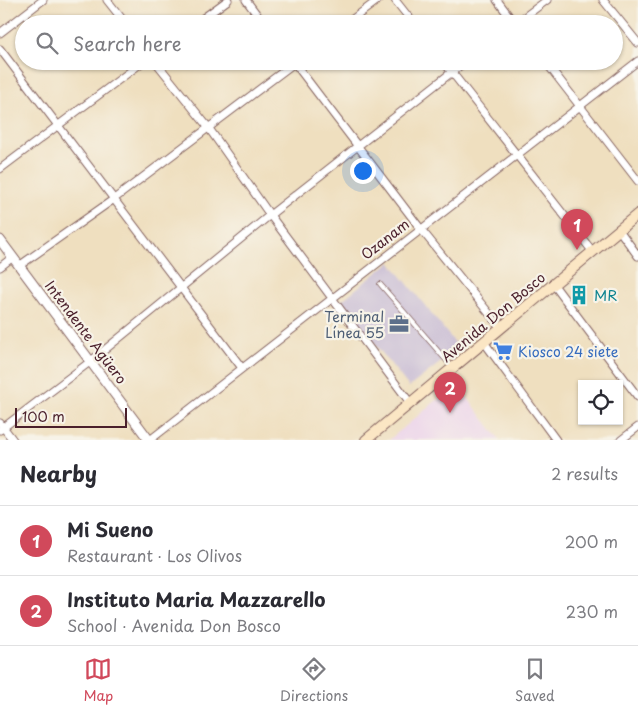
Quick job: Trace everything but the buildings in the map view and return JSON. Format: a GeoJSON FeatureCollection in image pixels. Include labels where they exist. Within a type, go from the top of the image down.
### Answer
{"type":"FeatureCollection","features":[{"type":"Feature","properties":{"kind":"main road","name":"Avenida Don Bosco"},"geometry":{"type":"LineString","coordinates":[[366,440],[638,214]]}},
{"type":"Feature","properties":{"kind":"street"},"geometry":{"type":"LineString","coordinates":[[23,15],[43,0]]}},
{"type":"Feature","properties":{"kind":"street"},"geometry":{"type":"LineString","coordinates":[[107,0],[119,15]]}},
{"type":"Feature","properties":{"kind":"street"},"geometry":{"type":"LineString","coordinates":[[207,15],[228,0]]}},
{"type":"Feature","properties":{"kind":"street"},"geometry":{"type":"LineString","coordinates":[[246,0],[257,15]]}},
{"type":"Feature","properties":{"kind":"street"},"geometry":{"type":"LineString","coordinates":[[358,15],[378,0]]}},
{"type":"Feature","properties":{"kind":"street"},"geometry":{"type":"LineString","coordinates":[[395,0],[407,15]]}},
{"type":"Feature","properties":{"kind":"street"},"geometry":{"type":"LineString","coordinates":[[497,0],[508,15]]}},
{"type":"Feature","properties":{"kind":"street"},"geometry":{"type":"LineString","coordinates":[[527,15],[547,0]]}},
{"type":"Feature","properties":{"kind":"street"},"geometry":{"type":"LineString","coordinates":[[603,0],[615,15]]}},
{"type":"Feature","properties":{"kind":"street"},"geometry":{"type":"LineString","coordinates":[[0,33],[15,21]]}},
{"type":"Feature","properties":{"kind":"street"},"geometry":{"type":"LineString","coordinates":[[623,25],[638,43]]}},
{"type":"Feature","properties":{"kind":"street"},"geometry":{"type":"LineString","coordinates":[[0,49],[15,68]]}},
{"type":"Feature","properties":{"kind":"street","name":"Ozanam"},"geometry":{"type":"LineString","coordinates":[[150,440],[332,296],[638,61]]}},
{"type":"Feature","properties":{"kind":"street"},"geometry":{"type":"LineString","coordinates":[[16,70],[242,368]]}},
{"type":"Feature","properties":{"kind":"street"},"geometry":{"type":"LineString","coordinates":[[0,169],[132,70]]}},
{"type":"Feature","properties":{"kind":"street"},"geometry":{"type":"LineString","coordinates":[[162,70],[208,127],[270,215],[411,404]]}},
{"type":"Feature","properties":{"kind":"street"},"geometry":{"type":"LineString","coordinates":[[20,266],[114,199],[284,70]]}},
{"type":"Feature","properties":{"kind":"street"},"geometry":{"type":"LineString","coordinates":[[301,70],[420,228],[501,328]]}},
{"type":"Feature","properties":{"kind":"street"},"geometry":{"type":"LineString","coordinates":[[13,440],[1,427],[91,361],[270,215],[455,70]]}},
{"type":"Feature","properties":{"kind":"street"},"geometry":{"type":"LineString","coordinates":[[552,70],[638,181]]}},
{"type":"Feature","properties":{"kind":"street"},"geometry":{"type":"LineString","coordinates":[[452,72],[593,252]]}},
{"type":"Feature","properties":{"kind":"street"},"geometry":{"type":"LineString","coordinates":[[619,230],[638,256]]}},
{"type":"Feature","properties":{"kind":"street","name":"Intendente Agüero"},"geometry":{"type":"LineString","coordinates":[[0,240],[150,440]]}},
{"type":"Feature","properties":{"kind":"street"},"geometry":{"type":"LineString","coordinates":[[0,267],[12,257]]}},
{"type":"Feature","properties":{"kind":"street"},"geometry":{"type":"LineString","coordinates":[[554,285],[638,397]]}},
{"type":"Feature","properties":{"kind":"street"},"geometry":{"type":"LineString","coordinates":[[484,342],[556,440]]}},
{"type":"Feature","properties":{"kind":"street"},"geometry":{"type":"LineString","coordinates":[[621,440],[638,427]]}},
{"type":"Feature","properties":{"kind":"lane"},"geometry":{"type":"LineString","coordinates":[[380,284],[453,368]]}},
{"type":"Feature","properties":{"kind":"shaded area","name":"Terminal Línea 55"},"geometry":{"type":"Polygon","coordinates":[[[390,262],[459,348],[409,387],[341,301],[390,262]]]}},
{"type":"Feature","properties":{"kind":"shaded area"},"geometry":{"type":"Polygon","coordinates":[[[457,384],[500,440],[389,440],[454,386],[457,384]]]}},
{"type":"Feature","properties":{"kind":"place","name":"Mi Sueno"},"geometry":{"type":"Point","coordinates":[577,250]}},
{"type":"Feature","properties":{"kind":"place","name":"MR"},"geometry":{"type":"Point","coordinates":[579,295]}},
{"type":"Feature","properties":{"kind":"place","name":"Terminal Línea 55"},"geometry":{"type":"Point","coordinates":[399,324]}},
{"type":"Feature","properties":{"kind":"place","name":"Kiosco 24 siete"},"geometry":{"type":"Point","coordinates":[503,351]}},
{"type":"Feature","properties":{"kind":"place","name":"Instituto Maria Mazzarello"},"geometry":{"type":"Point","coordinates":[450,413]}}]}
